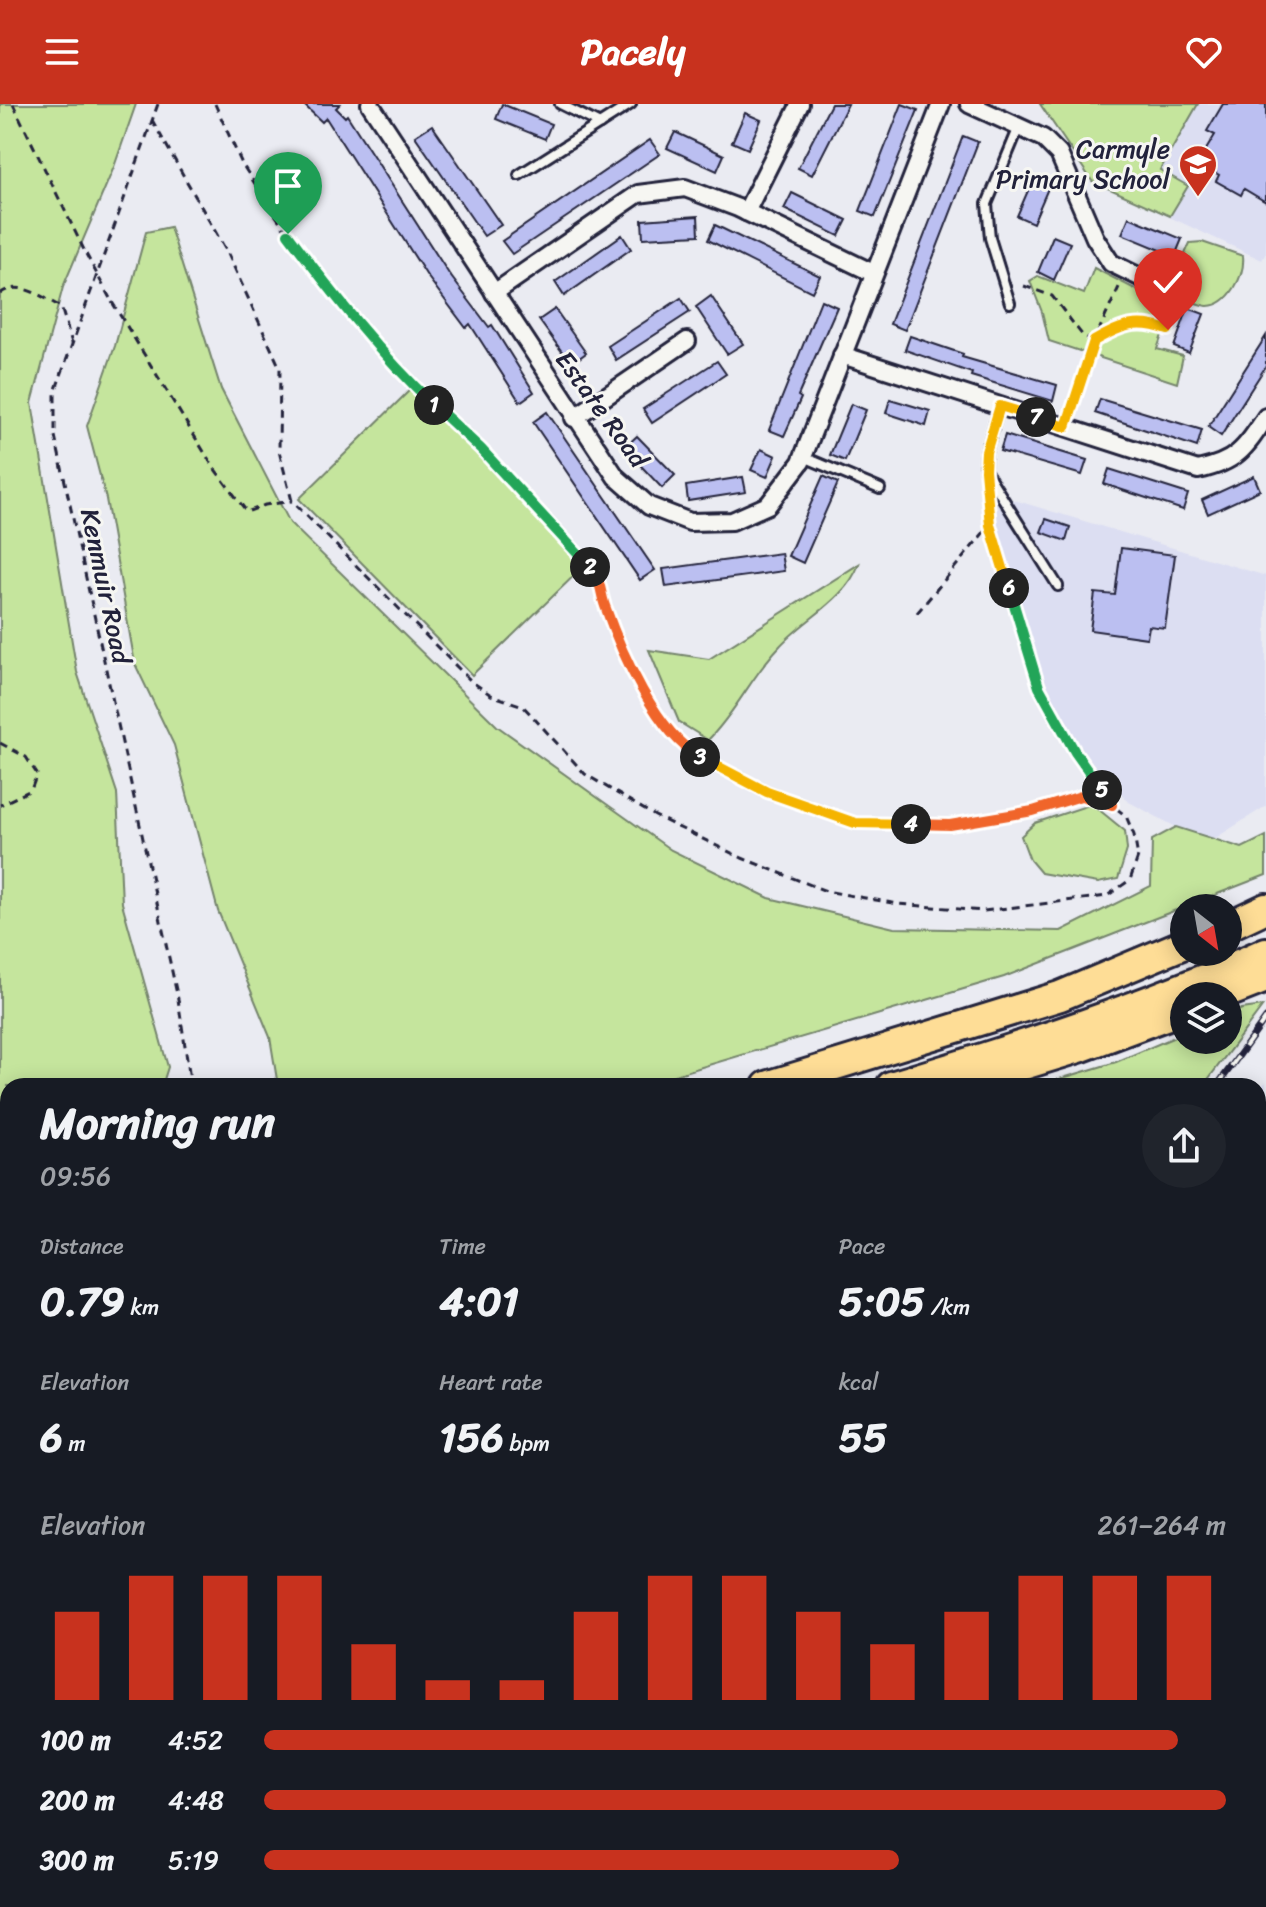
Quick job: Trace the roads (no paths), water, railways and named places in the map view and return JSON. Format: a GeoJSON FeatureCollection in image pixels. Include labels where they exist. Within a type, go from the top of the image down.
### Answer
{"type":"FeatureCollection","features":[{"type":"Feature","properties":{"kind":"highway"},"geometry":{"type":"LineString","coordinates":[[1242,919],[1266,908]]}},
{"type":"Feature","properties":{"kind":"highway"},"geometry":{"type":"LineString","coordinates":[[793,1078],[1060,996],[1170,950]]}},
{"type":"Feature","properties":{"kind":"highway"},"geometry":{"type":"LineString","coordinates":[[916,1078],[1247,974]]}},
{"type":"Feature","properties":{"kind":"highway"},"geometry":{"type":"LineString","coordinates":[[979,1078],[1082,1047],[1170,1014]]}},
{"type":"Feature","properties":{"kind":"street","name":"Estate Road"},"geometry":{"type":"LineString","coordinates":[[370,104],[574,418],[616,477],[649,506],[690,522],[732,521],[768,505],[804,457],[941,104]]}},
{"type":"Feature","properties":{"kind":"street"},"geometry":{"type":"LineString","coordinates":[[746,212],[800,104]]}},
{"type":"Feature","properties":{"kind":"street"},"geometry":{"type":"LineString","coordinates":[[969,104],[1043,138],[1059,154],[1095,238],[1111,263],[1154,284]]}},
{"type":"Feature","properties":{"kind":"street"},"geometry":{"type":"LineString","coordinates":[[494,293],[638,194],[685,188],[746,212],[873,273]]}},
{"type":"Feature","properties":{"kind":"street"},"geometry":{"type":"LineString","coordinates":[[574,418],[687,341]]}},
{"type":"Feature","properties":{"kind":"street"},"geometry":{"type":"LineString","coordinates":[[842,355],[1198,470],[1226,464],[1250,441],[1266,417]]}},
{"type":"Feature","properties":{"kind":"lane"},"geometry":{"type":"LineString","coordinates":[[560,104],[600,124]]}},
{"type":"Feature","properties":{"kind":"lane"},"geometry":{"type":"LineString","coordinates":[[519,175],[631,104]]}},
{"type":"Feature","properties":{"kind":"lane"},"geometry":{"type":"LineString","coordinates":[[1010,303],[990,238],[987,204],[1019,127]]}},
{"type":"Feature","properties":{"kind":"lane"},"geometry":{"type":"LineString","coordinates":[[1000,406],[986,452],[985,470],[1058,586]]}},
{"type":"Feature","properties":{"kind":"lane"},"geometry":{"type":"LineString","coordinates":[[804,457],[880,489]]}},
{"type":"Feature","properties":{"kind":"railway"},"geometry":{"type":"LineString","coordinates":[[1223,1078],[1266,1018]]}},
{"type":"Feature","properties":{"kind":"place","name":"Carmyle Primary School"},"geometry":{"type":"Point","coordinates":[1198,198]}}]}
